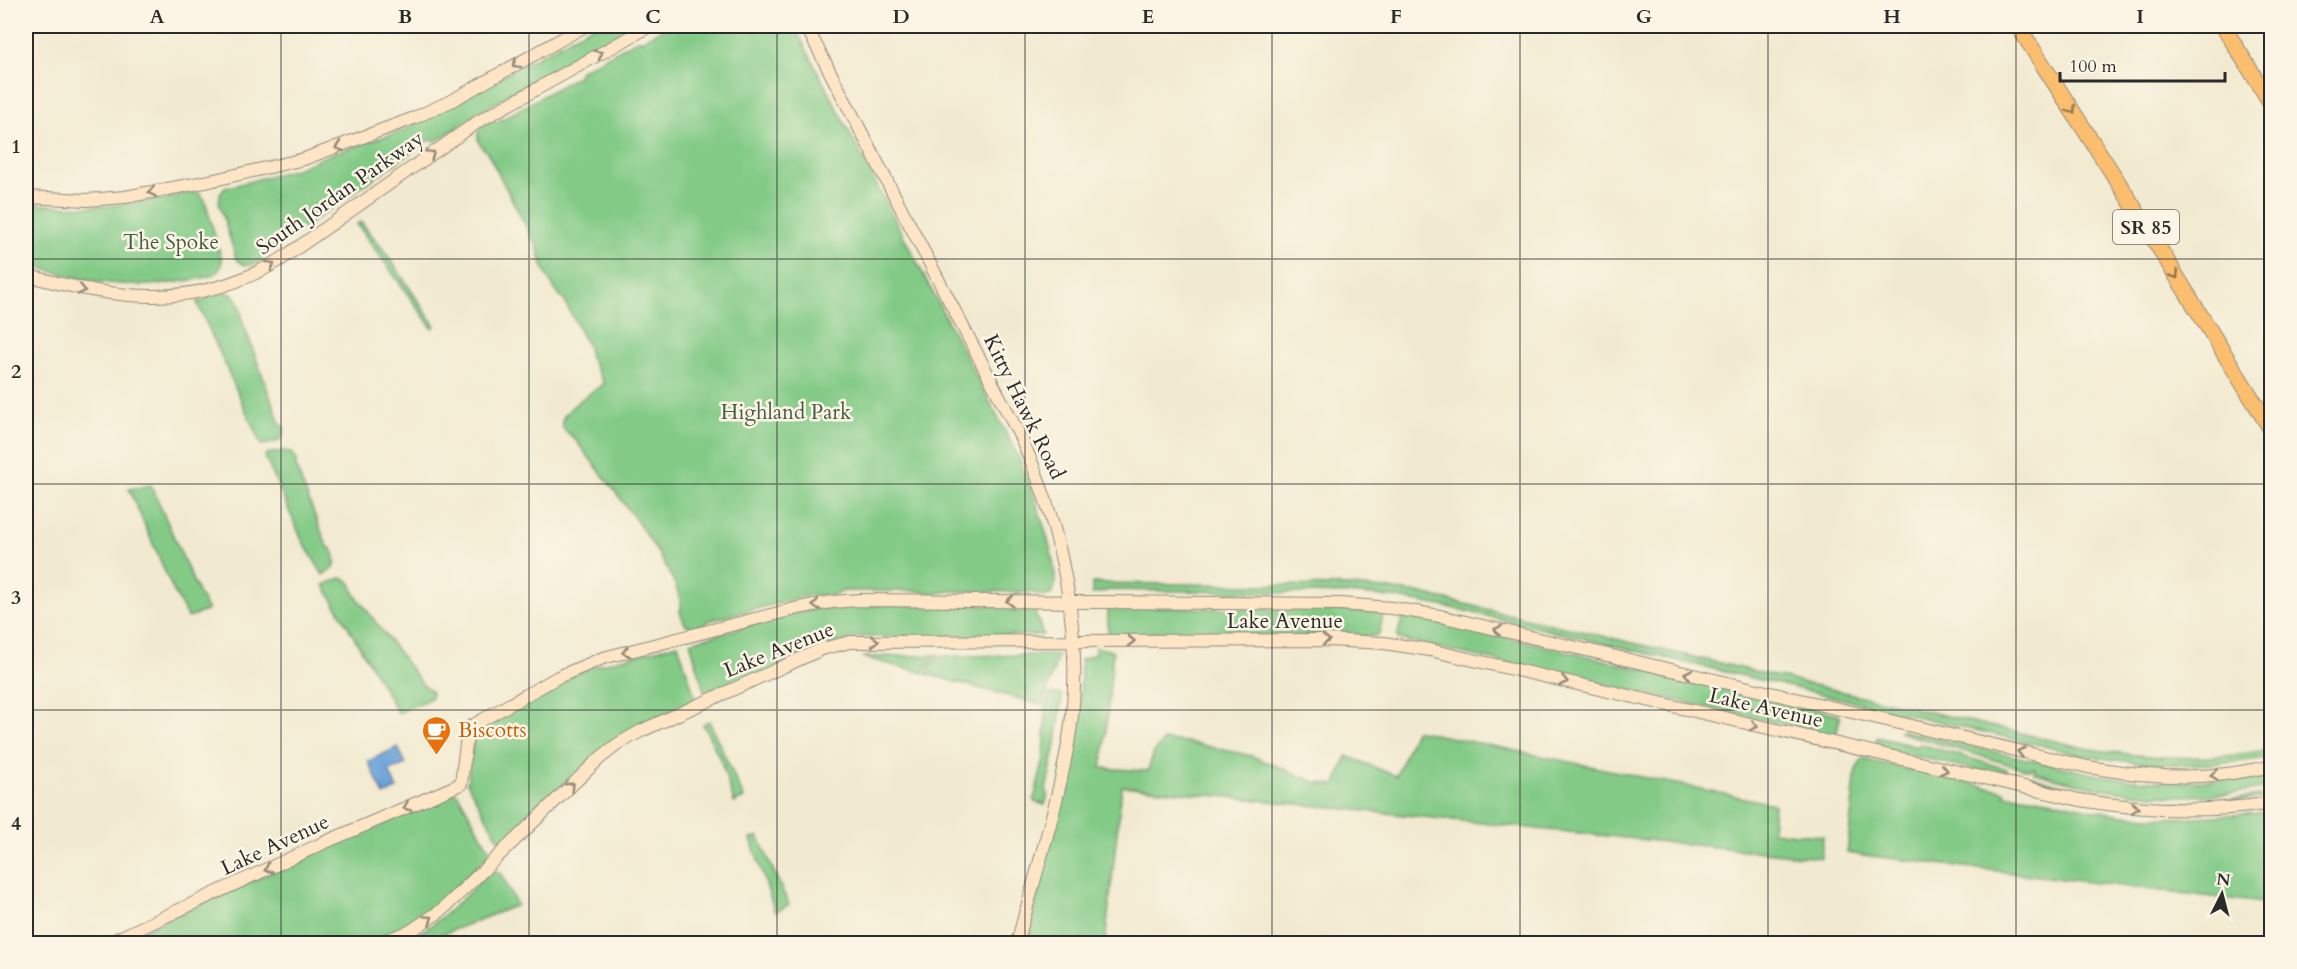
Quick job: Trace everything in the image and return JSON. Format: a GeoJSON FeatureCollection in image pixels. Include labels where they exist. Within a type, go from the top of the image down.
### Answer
{"type":"FeatureCollection","features":[{"type":"Feature","properties":{"kind":"highway","name":"SR 85"},"geometry":{"type":"LineString","coordinates":[[2018,26],[2127,196],[2271,431]]}},
{"type":"Feature","properties":{"kind":"highway"},"geometry":{"type":"LineString","coordinates":[[2223,26],[2271,105]]}},
{"type":"Feature","properties":{"kind":"street","name":"South Jordan Parkway"},"geometry":{"type":"LineString","coordinates":[[26,197],[87,200],[125,197],[210,182],[304,159],[414,118],[451,101],[585,26]]}},
{"type":"Feature","properties":{"kind":"street","name":"South Jordan Parkway"},"geometry":{"type":"LineString","coordinates":[[26,274],[87,291],[145,296],[200,291],[249,276],[286,257],[479,121],[650,26]]}},
{"type":"Feature","properties":{"kind":"street","name":"Kitty Hawk Road"},"geometry":{"type":"LineString","coordinates":[[806,26],[1022,440],[1041,483],[1055,528],[1069,601],[1074,695],[1067,751],[1017,944]]}},
{"type":"Feature","properties":{"kind":"street","name":"Lake Avenue"},"geometry":{"type":"LineString","coordinates":[[106,944],[321,844],[461,784],[468,728],[558,677],[589,663],[815,604],[860,600],[1340,604],[1399,609],[1449,618],[2088,767],[2128,773],[2178,776],[2218,775],[2271,767]]}},
{"type":"Feature","properties":{"kind":"street","name":"Lake Avenue"},"geometry":{"type":"LineString","coordinates":[[376,944],[409,932],[442,910],[600,758],[618,744],[641,731],[822,649],[840,643],[861,641],[1337,640],[1397,645],[1440,652],[2080,800],[2170,810],[2219,809],[2271,803]]}},
{"type":"Feature","properties":{"kind":"green space"},"geometry":{"type":"Polygon","coordinates":[[[593,26],[633,26],[490,106],[436,141],[429,140],[264,255],[261,261],[247,265],[236,258],[219,203],[220,194],[225,188],[296,169],[336,152],[402,131],[593,26]]]}},
{"type":"Feature","properties":{"kind":"green space","name":"Highland Park"},"geometry":{"type":"Polygon","coordinates":[[[668,26],[794,26],[1020,460],[1038,508],[1051,554],[1055,573],[1054,588],[1049,595],[1044,596],[1032,592],[844,591],[831,596],[810,595],[708,621],[700,627],[685,624],[671,576],[657,551],[601,473],[574,438],[563,428],[564,416],[569,410],[604,384],[590,357],[588,347],[564,300],[548,277],[539,251],[478,136],[481,127],[486,123],[499,121],[578,76],[580,71],[668,26]]]}},
{"type":"Feature","properties":{"kind":"green space","name":"The Spoke"},"geometry":{"type":"Polygon","coordinates":[[[189,192],[199,193],[205,200],[222,261],[215,274],[167,283],[126,285],[87,280],[26,264],[26,203],[108,206],[148,201],[189,192]]]}},
{"type":"Feature","properties":{"kind":"green space"},"geometry":{"type":"Polygon","coordinates":[[[361,222],[386,253],[435,326],[432,328],[357,224],[361,222]]]}},
{"type":"Feature","properties":{"kind":"green space"},"geometry":{"type":"Polygon","coordinates":[[[223,291],[238,301],[242,320],[279,421],[284,428],[282,437],[274,443],[261,445],[197,302],[205,300],[210,294],[223,291]]]}},
{"type":"Feature","properties":{"kind":"green space"},"geometry":{"type":"Polygon","coordinates":[[[284,451],[296,458],[296,468],[327,546],[335,556],[334,568],[323,575],[303,542],[265,457],[266,454],[284,451]]]}},
{"type":"Feature","properties":{"kind":"green space"},"geometry":{"type":"Polygon","coordinates":[[[151,485],[208,610],[188,618],[173,590],[129,489],[151,485]]]}},
{"type":"Feature","properties":{"kind":"green space"},"geometry":{"type":"Polygon","coordinates":[[[341,578],[350,583],[354,593],[422,684],[432,692],[431,698],[398,713],[324,585],[341,578]]]}},
{"type":"Feature","properties":{"kind":"green space"},"geometry":{"type":"Polygon","coordinates":[[[1092,583],[1353,586],[1413,592],[2085,748],[2131,755],[2178,758],[2225,756],[2271,749],[2271,757],[2224,763],[2176,765],[2129,762],[2082,755],[1453,608],[1398,598],[1360,594],[1110,590],[1092,594],[1092,583]]]}},
{"type":"Feature","properties":{"kind":"green space"},"geometry":{"type":"Polygon","coordinates":[[[860,604],[1033,606],[1043,635],[855,637],[705,694],[690,642],[807,610],[860,604]]]}},
{"type":"Feature","properties":{"kind":"green space"},"geometry":{"type":"Polygon","coordinates":[[[1108,607],[1343,610],[1383,615],[1379,634],[1376,636],[1108,634],[1108,607]]]}},
{"type":"Feature","properties":{"kind":"green space"},"geometry":{"type":"Polygon","coordinates":[[[1403,615],[1836,714],[1840,718],[1836,736],[1399,639],[1397,637],[1403,615]]]}},
{"type":"Feature","properties":{"kind":"green space"},"geometry":{"type":"Polygon","coordinates":[[[678,644],[695,697],[694,702],[629,732],[505,842],[499,840],[467,783],[475,731],[558,682],[594,666],[678,644]]]}},
{"type":"Feature","properties":{"kind":"green space"},"geometry":{"type":"Polygon","coordinates":[[[1095,647],[1113,651],[1101,768],[1148,771],[1153,754],[1164,740],[1187,742],[1252,756],[1315,782],[1335,785],[1347,756],[1396,776],[1415,730],[1774,804],[1772,832],[1823,836],[1821,858],[1122,786],[1105,943],[1021,944],[1030,912],[1035,907],[1060,798],[1066,788],[1070,773],[1077,732],[1081,660],[1095,654],[1095,647]]]}},
{"type":"Feature","properties":{"kind":"green space"},"geometry":{"type":"Polygon","coordinates":[[[939,655],[928,664],[923,673],[862,657],[939,655]]]}},
{"type":"Feature","properties":{"kind":"green space"},"geometry":{"type":"Polygon","coordinates":[[[1058,655],[1043,705],[926,674],[931,664],[943,656],[1058,655]]]}},
{"type":"Feature","properties":{"kind":"green space"},"geometry":{"type":"Polygon","coordinates":[[[1050,693],[1062,695],[1045,805],[1041,804],[1042,801],[1035,802],[1034,799],[1044,759],[1046,707],[1050,693]]]}},
{"type":"Feature","properties":{"kind":"green space"},"geometry":{"type":"Polygon","coordinates":[[[709,721],[744,798],[734,803],[721,761],[703,724],[709,721]]]}},
{"type":"Feature","properties":{"kind":"green space"},"geometry":{"type":"Polygon","coordinates":[[[1900,730],[2098,775],[2137,780],[2184,782],[2271,773],[2271,787],[2213,795],[2184,796],[2126,792],[2040,774],[2034,772],[2035,768],[2025,769],[1899,732],[1900,730]]]}},
{"type":"Feature","properties":{"kind":"green space"},"geometry":{"type":"Polygon","coordinates":[[[1877,737],[1919,747],[1920,744],[2007,769],[2007,773],[2026,775],[2074,789],[2123,798],[2174,802],[2260,796],[2260,799],[2182,805],[2104,799],[1875,747],[1877,737]]]}},
{"type":"Feature","properties":{"kind":"green space"},"geometry":{"type":"Polygon","coordinates":[[[1863,759],[2005,791],[2005,795],[2037,798],[2117,814],[2185,817],[2271,812],[2271,904],[1847,853],[1856,769],[1863,759]]]}},
{"type":"Feature","properties":{"kind":"green space"},"geometry":{"type":"Polygon","coordinates":[[[450,791],[458,794],[489,849],[489,855],[431,911],[410,925],[372,940],[345,944],[113,944],[450,791]]]}},
{"type":"Feature","properties":{"kind":"green space"},"geometry":{"type":"Polygon","coordinates":[[[758,836],[789,905],[775,912],[751,839],[758,836]]]}},
{"type":"Feature","properties":{"kind":"green space"},"geometry":{"type":"Polygon","coordinates":[[[492,870],[501,874],[517,905],[420,943],[400,944],[441,918],[477,885],[478,880],[492,870]]]}},
{"type":"Feature","properties":{"kind":"water"},"geometry":{"type":"Polygon","coordinates":[[[398,747],[406,764],[389,771],[397,789],[384,795],[368,761],[398,747]]]}},
{"type":"Feature","properties":{"kind":"place","name":"Biscotts"},"geometry":{"type":"Point","coordinates":[437,756]}}]}
